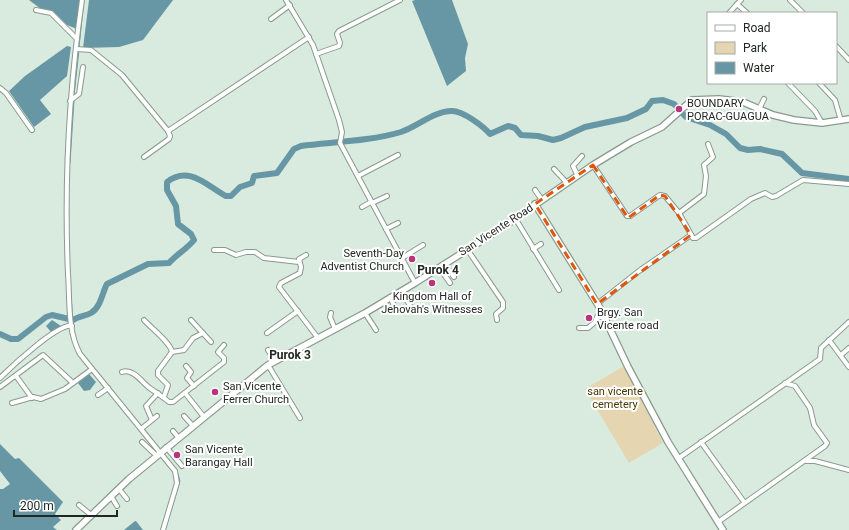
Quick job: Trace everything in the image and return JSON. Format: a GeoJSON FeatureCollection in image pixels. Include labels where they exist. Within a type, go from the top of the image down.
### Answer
{"type":"FeatureCollection","features":[{"type":"Feature","properties":{"kind":"street"},"geometry":{"type":"LineString","coordinates":[[82,0],[72,100],[67,254],[71,322],[76,347],[141,429],[158,454]]}},
{"type":"Feature","properties":{"kind":"street"},"geometry":{"type":"LineString","coordinates":[[286,0],[309,37],[316,54],[339,120],[342,132],[340,143],[415,283]]}},
{"type":"Feature","properties":{"kind":"street"},"geometry":{"type":"LineString","coordinates":[[316,54],[339,46],[340,43],[337,34],[339,31],[400,0]]}},
{"type":"Feature","properties":{"kind":"street"},"geometry":{"type":"LineString","coordinates":[[731,12],[741,0]]}},
{"type":"Feature","properties":{"kind":"street"},"geometry":{"type":"LineString","coordinates":[[790,0],[802,12]]}},
{"type":"Feature","properties":{"kind":"street"},"geometry":{"type":"LineString","coordinates":[[737,4],[746,12]]}},
{"type":"Feature","properties":{"kind":"street"},"geometry":{"type":"LineString","coordinates":[[271,19],[290,5]]}},
{"type":"Feature","properties":{"kind":"street"},"geometry":{"type":"LineString","coordinates":[[36,10],[51,13],[77,39]]}},
{"type":"Feature","properties":{"kind":"street"},"geometry":{"type":"LineString","coordinates":[[168,132],[309,37]]}},
{"type":"Feature","properties":{"kind":"street"},"geometry":{"type":"LineString","coordinates":[[837,47],[849,60]]}},
{"type":"Feature","properties":{"kind":"street"},"geometry":{"type":"LineString","coordinates":[[78,50],[93,51],[122,75],[168,132],[170,136],[169,139],[144,157]]}},
{"type":"Feature","properties":{"kind":"street"},"geometry":{"type":"LineString","coordinates":[[72,100],[78,95],[83,67]]}},
{"type":"Feature","properties":{"kind":"street"},"geometry":{"type":"LineString","coordinates":[[790,84],[815,111],[822,123]]}},
{"type":"Feature","properties":{"kind":"street"},"geometry":{"type":"LineString","coordinates":[[820,84],[835,100],[841,121]]}},
{"type":"Feature","properties":{"kind":"street"},"geometry":{"type":"LineString","coordinates":[[0,88],[6,93],[32,130]]}},
{"type":"Feature","properties":{"kind":"street","name":"San Vicente Road"},"geometry":{"type":"LineString","coordinates":[[76,530],[111,496],[166,447],[268,365],[365,313],[415,283],[593,165],[631,142],[662,127],[687,104],[695,99],[719,99],[746,103],[759,109]]}},
{"type":"Feature","properties":{"kind":"street"},"geometry":{"type":"LineString","coordinates":[[764,99],[759,109],[788,119],[822,123],[849,119]]}},
{"type":"Feature","properties":{"kind":"street"},"geometry":{"type":"LineString","coordinates":[[679,213],[704,194],[706,176],[704,165],[713,157],[708,144]]}},
{"type":"Feature","properties":{"kind":"street"},"geometry":{"type":"LineString","coordinates":[[358,176],[398,154]]}},
{"type":"Feature","properties":{"kind":"street"},"geometry":{"type":"LineString","coordinates":[[578,176],[573,165],[582,156]]}},
{"type":"Feature","properties":{"kind":"street"},"geometry":{"type":"LineString","coordinates":[[593,165],[627,216],[630,216],[660,195],[665,196],[679,213],[693,238],[696,238],[752,199],[766,193],[775,197],[801,180],[849,184]]}},
{"type":"Feature","properties":{"kind":"street"},"geometry":{"type":"LineString","coordinates":[[554,169],[567,183]]}},
{"type":"Feature","properties":{"kind":"street"},"geometry":{"type":"LineString","coordinates":[[535,190],[542,200]]}},
{"type":"Feature","properties":{"kind":"street"},"geometry":{"type":"LineString","coordinates":[[362,207],[387,196]]}},
{"type":"Feature","properties":{"kind":"street"},"geometry":{"type":"LineString","coordinates":[[535,204],[597,304],[647,403],[722,530]]}},
{"type":"Feature","properties":{"kind":"street"},"geometry":{"type":"LineString","coordinates":[[515,218],[559,290]]}},
{"type":"Feature","properties":{"kind":"street"},"geometry":{"type":"LineString","coordinates":[[386,229],[398,223]]}},
{"type":"Feature","properties":{"kind":"street"},"geometry":{"type":"LineString","coordinates":[[597,304],[639,272],[691,236]]}},
{"type":"Feature","properties":{"kind":"street"},"geometry":{"type":"LineString","coordinates":[[534,249],[541,244]]}},
{"type":"Feature","properties":{"kind":"street"},"geometry":{"type":"LineString","coordinates":[[402,258],[423,245]]}},
{"type":"Feature","properties":{"kind":"street"},"geometry":{"type":"LineString","coordinates":[[468,249],[503,302],[503,308],[496,314],[497,320]]}},
{"type":"Feature","properties":{"kind":"street"},"geometry":{"type":"LineString","coordinates":[[214,250],[225,250],[236,255],[246,252],[255,252],[264,258],[299,262]]}},
{"type":"Feature","properties":{"kind":"street"},"geometry":{"type":"LineString","coordinates":[[306,255],[300,257],[300,273],[280,283],[279,287],[318,338]]}},
{"type":"Feature","properties":{"kind":"street"},"geometry":{"type":"LineString","coordinates":[[445,264],[454,278]]}},
{"type":"Feature","properties":{"kind":"street"},"geometry":{"type":"LineString","coordinates":[[439,267],[450,283]]}},
{"type":"Feature","properties":{"kind":"street"},"geometry":{"type":"LineString","coordinates":[[401,291],[414,312]]}},
{"type":"Feature","properties":{"kind":"street"},"geometry":{"type":"LineString","coordinates":[[390,298],[397,312]]}},
{"type":"Feature","properties":{"kind":"street"},"geometry":{"type":"LineString","coordinates":[[267,333],[298,311]]}},
{"type":"Feature","properties":{"kind":"street"},"geometry":{"type":"LineString","coordinates":[[331,313],[330,317],[335,328]]}},
{"type":"Feature","properties":{"kind":"street"},"geometry":{"type":"LineString","coordinates":[[365,313],[376,330]]}},
{"type":"Feature","properties":{"kind":"street"},"geometry":{"type":"LineString","coordinates":[[579,328],[588,328],[595,322],[597,317],[604,317]]}},
{"type":"Feature","properties":{"kind":"street"},"geometry":{"type":"LineString","coordinates":[[144,320],[168,343],[172,352]]}},
{"type":"Feature","properties":{"kind":"street"},"geometry":{"type":"LineString","coordinates":[[191,320],[211,342]]}},
{"type":"Feature","properties":{"kind":"street"},"geometry":{"type":"LineString","coordinates":[[0,378],[11,366],[39,345],[49,335],[71,322]]}},
{"type":"Feature","properties":{"kind":"street"},"geometry":{"type":"LineString","coordinates":[[679,458],[820,359],[821,348],[849,322]]}},
{"type":"Feature","properties":{"kind":"street"},"geometry":{"type":"LineString","coordinates":[[164,397],[168,384],[159,375],[158,371],[172,352],[184,350],[194,338],[203,333]]}},
{"type":"Feature","properties":{"kind":"street"},"geometry":{"type":"LineString","coordinates":[[829,340],[849,367]]}},
{"type":"Feature","properties":{"kind":"street"},"geometry":{"type":"LineString","coordinates":[[39,345],[43,355],[73,383]]}},
{"type":"Feature","properties":{"kind":"street"},"geometry":{"type":"LineString","coordinates":[[122,372],[127,371],[137,376],[151,389],[172,402],[224,362],[224,358],[218,352],[224,345]]}},
{"type":"Feature","properties":{"kind":"street"},"geometry":{"type":"LineString","coordinates":[[840,355],[849,348]]}},
{"type":"Feature","properties":{"kind":"street"},"geometry":{"type":"LineString","coordinates":[[268,350],[275,361]]}},
{"type":"Feature","properties":{"kind":"street"},"geometry":{"type":"LineString","coordinates":[[0,387],[43,355]]}},
{"type":"Feature","properties":{"kind":"street"},"geometry":{"type":"LineString","coordinates":[[268,365],[300,418]]}},
{"type":"Feature","properties":{"kind":"street"},"geometry":{"type":"LineString","coordinates":[[186,366],[191,372],[187,378],[194,386]]}},
{"type":"Feature","properties":{"kind":"street"},"geometry":{"type":"LineString","coordinates":[[12,403],[32,398],[41,399],[64,389],[92,369]]}},
{"type":"Feature","properties":{"kind":"street"},"geometry":{"type":"LineString","coordinates":[[16,376],[32,398]]}},
{"type":"Feature","properties":{"kind":"street"},"geometry":{"type":"LineString","coordinates":[[718,522],[744,502],[825,446],[827,443],[814,425],[810,408],[795,386],[785,383]]}},
{"type":"Feature","properties":{"kind":"street"},"geometry":{"type":"LineString","coordinates":[[98,395],[108,388]]}},
{"type":"Feature","properties":{"kind":"street"},"geometry":{"type":"LineString","coordinates":[[152,420],[146,406],[158,393]]}},
{"type":"Feature","properties":{"kind":"street"},"geometry":{"type":"LineString","coordinates":[[185,393],[204,417]]}},
{"type":"Feature","properties":{"kind":"street"},"geometry":{"type":"LineString","coordinates":[[141,429],[156,416]]}},
{"type":"Feature","properties":{"kind":"street"},"geometry":{"type":"LineString","coordinates":[[184,416],[192,426]]}},
{"type":"Feature","properties":{"kind":"street"},"geometry":{"type":"LineString","coordinates":[[174,431],[178,437]]}},
{"type":"Feature","properties":{"kind":"street"},"geometry":{"type":"LineString","coordinates":[[142,442],[158,454],[175,471],[177,480],[163,530]]}},
{"type":"Feature","properties":{"kind":"street"},"geometry":{"type":"LineString","coordinates":[[701,442],[744,502]]}},
{"type":"Feature","properties":{"kind":"street"},"geometry":{"type":"LineString","coordinates":[[166,447],[182,466]]}},
{"type":"Feature","properties":{"kind":"street"},"geometry":{"type":"LineString","coordinates":[[804,461],[815,461],[849,470]]}},
{"type":"Feature","properties":{"kind":"street"},"geometry":{"type":"LineString","coordinates":[[119,489],[128,499]]}},
{"type":"Feature","properties":{"kind":"street"},"geometry":{"type":"LineString","coordinates":[[111,496],[116,506]]}},
{"type":"Feature","properties":{"kind":"street"},"geometry":{"type":"LineString","coordinates":[[79,504],[91,515]]}},
{"type":"Feature","properties":{"kind":"highlighted area"},"geometry":{"type":"Polygon","coordinates":[[[593,165],[628,218],[660,195],[665,196],[691,235],[597,304],[535,204],[593,165]]]}},
{"type":"Feature","properties":{"kind":"green space","name":"san vicente cemetery"},"geometry":{"type":"Polygon","coordinates":[[[624,366],[663,443],[629,463],[585,389],[624,366]]]}},
{"type":"Feature","properties":{"kind":"water"},"geometry":{"type":"Polygon","coordinates":[[[29,0],[81,0],[77,29],[67,25],[53,11],[41,9],[29,0]]]}},
{"type":"Feature","properties":{"kind":"water"},"geometry":{"type":"Polygon","coordinates":[[[89,0],[173,0],[143,40],[119,47],[83,48],[89,0]]]}},
{"type":"Feature","properties":{"kind":"water"},"geometry":{"type":"Polygon","coordinates":[[[452,0],[468,44],[465,58],[466,71],[447,86],[412,1],[452,0]]]}},
{"type":"Feature","properties":{"kind":"water"},"geometry":{"type":"Polygon","coordinates":[[[67,46],[71,47],[67,76],[40,100],[51,114],[34,127],[9,91],[25,76],[67,46]]]}},
{"type":"Feature","properties":{"kind":"water"},"geometry":{"type":"Polygon","coordinates":[[[52,320],[61,326],[51,332],[46,326],[52,320]]]}},
{"type":"Feature","properties":{"kind":"water"},"geometry":{"type":"Polygon","coordinates":[[[89,374],[96,382],[90,390],[84,391],[78,383],[89,374]]]}},
{"type":"Feature","properties":{"kind":"water"},"geometry":{"type":"Polygon","coordinates":[[[0,444],[15,459],[19,458],[63,502],[55,514],[61,520],[53,527],[57,530],[0,530],[0,489],[3,489],[10,484],[0,471],[0,444]]]}},
{"type":"Feature","properties":{"kind":"water"},"geometry":{"type":"Polygon","coordinates":[[[135,521],[143,530],[124,530],[135,521]]]}},
{"type":"Feature","properties":{"kind":"waterway"},"geometry":{"type":"LineString","coordinates":[[79,47],[84,0]]}},
{"type":"Feature","properties":{"kind":"waterway"},"geometry":{"type":"LineString","coordinates":[[74,95],[79,50]]}},
{"type":"Feature","properties":{"kind":"waterway"},"geometry":{"type":"LineString","coordinates":[[70,163],[74,100]]}},
{"type":"Feature","properties":{"kind":"waterway"},"geometry":{"type":"LineString","coordinates":[[0,334],[11,339],[18,339],[46,317],[52,315],[73,320],[89,314],[97,307],[107,284],[148,264],[169,263],[188,246],[194,240],[191,234],[178,224],[176,206],[167,190],[167,182],[175,177],[183,175],[197,178],[226,196],[231,196],[240,187],[252,183],[254,176],[277,173],[294,149],[301,146],[389,135],[401,132],[439,113],[452,111],[462,113],[478,123],[490,134],[508,126],[515,128],[521,135],[538,136],[553,140],[585,127],[627,118],[646,109],[652,101],[663,100],[674,104],[686,117],[710,125],[726,134],[740,148],[748,150],[760,149],[782,154],[802,173],[849,179]]}},
{"type":"Feature","properties":{"kind":"waterway"},"geometry":{"type":"LineString","coordinates":[[70,280],[73,324]]}},
{"type":"Feature","properties":{"kind":"waterway"},"geometry":{"type":"LineString","coordinates":[[165,530],[180,481],[177,471]]}},
{"type":"Feature","properties":{"kind":"place","name":"BOUNDARY PORAC-GUAGUA"},"geometry":{"type":"Point","coordinates":[679,109]}},
{"type":"Feature","properties":{"kind":"place","name":"Seventh-Day Adventist Church"},"geometry":{"type":"Point","coordinates":[412,259]}},
{"type":"Feature","properties":{"kind":"place","name":"Kingdom Hall of Jehovah's Witnesses"},"geometry":{"type":"Point","coordinates":[432,283]}},
{"type":"Feature","properties":{"kind":"place","name":"Brgy. San Vicente road"},"geometry":{"type":"Point","coordinates":[589,318]}},
{"type":"Feature","properties":{"kind":"place","name":"San Vicente Ferrer Church"},"geometry":{"type":"Point","coordinates":[215,392]}},
{"type":"Feature","properties":{"kind":"place","name":"San Vicente Barangay Hall"},"geometry":{"type":"Point","coordinates":[177,455]}},
{"type":"Feature","properties":{"kind":"district","name":"Purok 4"},"geometry":{"type":"Point","coordinates":[438,270]}},
{"type":"Feature","properties":{"kind":"district","name":"Purok 3"},"geometry":{"type":"Point","coordinates":[290,355]}}]}
